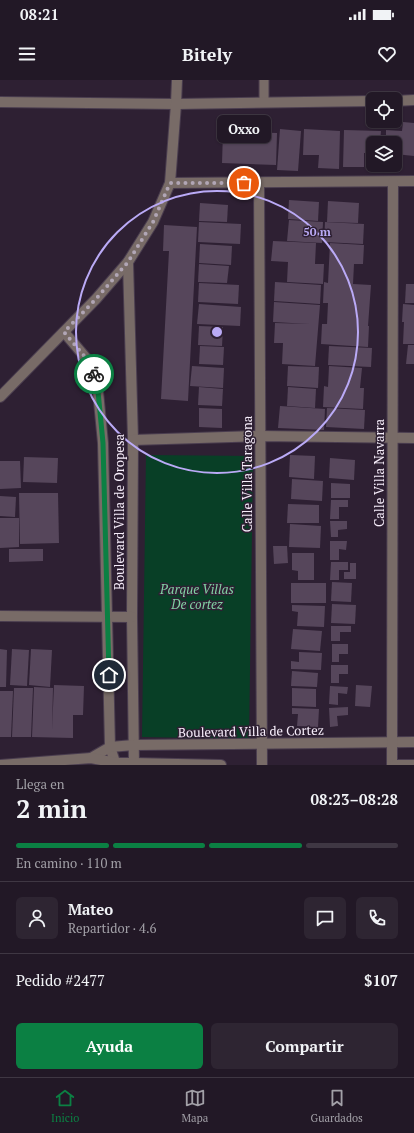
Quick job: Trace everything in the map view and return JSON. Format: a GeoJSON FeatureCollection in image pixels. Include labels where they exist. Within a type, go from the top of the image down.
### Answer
{"type":"FeatureCollection","features":[{"type":"Feature","properties":{"kind":"street"},"geometry":{"type":"LineString","coordinates":[[0,397],[96,299],[128,262],[153,222],[170,183],[177,80]]}},
{"type":"Feature","properties":{"kind":"street"},"geometry":{"type":"LineString","coordinates":[[402,100],[414,100]]}},
{"type":"Feature","properties":{"kind":"street"},"geometry":{"type":"LineString","coordinates":[[0,102],[176,104],[366,101]]}},
{"type":"Feature","properties":{"kind":"street"},"geometry":{"type":"LineString","coordinates":[[170,183],[414,181]]}},
{"type":"Feature","properties":{"kind":"street","name":"Calle Villa Navarra"},"geometry":{"type":"LineString","coordinates":[[392,765],[393,182]]}},
{"type":"Feature","properties":{"kind":"street","name":"Calle Villa Taragona"},"geometry":{"type":"LineString","coordinates":[[259,183],[262,765]]}},
{"type":"Feature","properties":{"kind":"street","name":"Boulevard Villa de Oropesa"},"geometry":{"type":"LineString","coordinates":[[128,262],[133,440],[132,617],[134,764]]}},
{"type":"Feature","properties":{"kind":"street","name":"Boulevard Villa de Oropesa"},"geometry":{"type":"LineString","coordinates":[[64,332],[86,358],[97,381],[103,443],[110,747],[116,764]]}},
{"type":"Feature","properties":{"kind":"street"},"geometry":{"type":"LineString","coordinates":[[133,440],[260,436],[414,438]]}},
{"type":"Feature","properties":{"kind":"street"},"geometry":{"type":"LineString","coordinates":[[0,616],[132,617]]}},
{"type":"Feature","properties":{"kind":"street","name":"Boulevard Villa de Cortez"},"geometry":{"type":"LineString","coordinates":[[91,758],[110,747],[414,742]]}},
{"type":"Feature","properties":{"kind":"street","name":"Boulevard Villa de Cortez"},"geometry":{"type":"LineString","coordinates":[[1,765],[91,758],[116,764],[221,765]]}},
{"type":"Feature","properties":{"kind":"street"},"geometry":{"type":"LineString","coordinates":[[395,765],[414,765]]}},
{"type":"Feature","properties":{"kind":"lane"},"geometry":{"type":"LineString","coordinates":[[264,80],[264,102]]}},
{"type":"Feature","properties":{"kind":"green space","name":"Parque Villas De cortez"},"geometry":{"type":"Polygon","coordinates":[[[146,455],[253,456],[249,739],[142,737],[146,455]]]}},
{"type":"Feature","properties":{"kind":"building"},"geometry":{"type":"Polygon","coordinates":[[[403,122],[414,123],[414,156],[402,155],[402,136],[386,136],[386,130],[402,131],[403,122]]]}},
{"type":"Feature","properties":{"kind":"building"},"geometry":{"type":"Polygon","coordinates":[[[280,129],[301,131],[298,171],[277,170],[280,129]]]}},
{"type":"Feature","properties":{"kind":"building"},"geometry":{"type":"Polygon","coordinates":[[[304,129],[340,131],[339,169],[318,168],[319,155],[303,155],[304,129]]]}},
{"type":"Feature","properties":{"kind":"building"},"geometry":{"type":"Polygon","coordinates":[[[344,130],[381,131],[381,136],[366,136],[364,167],[343,167],[344,130]]]}},
{"type":"Feature","properties":{"kind":"building"},"geometry":{"type":"Polygon","coordinates":[[[223,131],[277,133],[276,165],[222,163],[223,131]]]}},
{"type":"Feature","properties":{"kind":"building"},"geometry":{"type":"Polygon","coordinates":[[[289,200],[319,202],[318,221],[288,219],[289,200]]]}},
{"type":"Feature","properties":{"kind":"building"},"geometry":{"type":"Polygon","coordinates":[[[328,201],[359,203],[358,223],[327,222],[328,201]]]}},
{"type":"Feature","properties":{"kind":"building"},"geometry":{"type":"Polygon","coordinates":[[[200,203],[228,205],[227,222],[199,221],[200,203]]]}},
{"type":"Feature","properties":{"kind":"building"},"geometry":{"type":"Polygon","coordinates":[[[289,220],[323,222],[322,243],[287,241],[289,220]]]}},
{"type":"Feature","properties":{"kind":"building"},"geometry":{"type":"Polygon","coordinates":[[[199,222],[241,224],[240,244],[198,242],[199,222]]]}},
{"type":"Feature","properties":{"kind":"building"},"geometry":{"type":"Polygon","coordinates":[[[325,222],[364,224],[363,244],[324,242],[325,222]]]}},
{"type":"Feature","properties":{"kind":"building"},"geometry":{"type":"Polygon","coordinates":[[[164,225],[197,227],[188,401],[161,399],[169,251],[163,251],[164,225]]]}},
{"type":"Feature","properties":{"kind":"building"},"geometry":{"type":"Polygon","coordinates":[[[273,241],[316,243],[315,264],[324,264],[323,284],[287,282],[288,262],[271,261],[273,241]]]}},
{"type":"Feature","properties":{"kind":"building"},"geometry":{"type":"Polygon","coordinates":[[[330,243],[364,245],[363,264],[354,264],[353,284],[371,285],[368,347],[321,344],[322,324],[327,324],[328,303],[323,303],[324,282],[328,283],[330,243]]]}},
{"type":"Feature","properties":{"kind":"building"},"geometry":{"type":"Polygon","coordinates":[[[200,244],[232,246],[231,265],[199,263],[200,244]]]}},
{"type":"Feature","properties":{"kind":"building"},"geometry":{"type":"Polygon","coordinates":[[[199,264],[229,266],[227,283],[198,282],[199,264]]]}},
{"type":"Feature","properties":{"kind":"building"},"geometry":{"type":"Polygon","coordinates":[[[275,282],[321,285],[320,304],[274,301],[275,282]]]}},
{"type":"Feature","properties":{"kind":"building"},"geometry":{"type":"Polygon","coordinates":[[[199,283],[239,285],[238,304],[198,302],[199,283]]]}},
{"type":"Feature","properties":{"kind":"building"},"geometry":{"type":"Polygon","coordinates":[[[406,284],[414,284],[414,303],[405,303],[406,284]]]}},
{"type":"Feature","properties":{"kind":"building"},"geometry":{"type":"Polygon","coordinates":[[[274,302],[320,305],[315,366],[282,364],[283,343],[274,343],[275,323],[310,324],[273,322],[274,302]]]}},
{"type":"Feature","properties":{"kind":"building"},"geometry":{"type":"Polygon","coordinates":[[[199,304],[241,307],[240,326],[197,324],[199,304]]]}},
{"type":"Feature","properties":{"kind":"building"},"geometry":{"type":"Polygon","coordinates":[[[403,304],[414,305],[414,344],[403,344],[403,304]]]}},
{"type":"Feature","properties":{"kind":"building"},"geometry":{"type":"Polygon","coordinates":[[[199,326],[223,327],[222,346],[198,345],[199,326]]]}},
{"type":"Feature","properties":{"kind":"building"},"geometry":{"type":"Polygon","coordinates":[[[408,345],[414,345],[414,364],[406,364],[408,345]]]}},
{"type":"Feature","properties":{"kind":"building"},"geometry":{"type":"Polygon","coordinates":[[[200,346],[224,347],[223,365],[199,364],[200,346]]]}},
{"type":"Feature","properties":{"kind":"building"},"geometry":{"type":"Polygon","coordinates":[[[329,346],[372,348],[371,367],[328,365],[329,346]]]}},
{"type":"Feature","properties":{"kind":"building"},"geometry":{"type":"Polygon","coordinates":[[[192,366],[224,368],[223,388],[190,386],[192,366]]]}},
{"type":"Feature","properties":{"kind":"building"},"geometry":{"type":"Polygon","coordinates":[[[288,366],[319,367],[318,388],[287,386],[288,366]]]}},
{"type":"Feature","properties":{"kind":"building"},"geometry":{"type":"Polygon","coordinates":[[[329,366],[362,368],[360,388],[364,388],[363,409],[323,407],[324,386],[328,387],[329,366]]]}},
{"type":"Feature","properties":{"kind":"building"},"geometry":{"type":"Polygon","coordinates":[[[199,387],[223,389],[222,406],[198,405],[199,387]]]}},
{"type":"Feature","properties":{"kind":"building"},"geometry":{"type":"Polygon","coordinates":[[[288,387],[316,389],[315,408],[287,406],[288,387]]]}},
{"type":"Feature","properties":{"kind":"building"},"geometry":{"type":"Polygon","coordinates":[[[280,406],[325,409],[324,430],[278,428],[280,406]]]}},
{"type":"Feature","properties":{"kind":"building"},"geometry":{"type":"Polygon","coordinates":[[[199,408],[222,409],[222,428],[199,427],[199,408]]]}},
{"type":"Feature","properties":{"kind":"building"},"geometry":{"type":"Polygon","coordinates":[[[327,408],[365,410],[364,429],[326,427],[327,408]]]}},
{"type":"Feature","properties":{"kind":"building"},"geometry":{"type":"Polygon","coordinates":[[[290,455],[315,456],[314,479],[289,477],[290,455]]]}},
{"type":"Feature","properties":{"kind":"building"},"geometry":{"type":"Polygon","coordinates":[[[24,457],[58,458],[57,483],[23,482],[24,457]]]}},
{"type":"Feature","properties":{"kind":"building"},"geometry":{"type":"Polygon","coordinates":[[[330,458],[355,460],[354,480],[329,478],[330,458]]]}},
{"type":"Feature","properties":{"kind":"building"},"geometry":{"type":"Polygon","coordinates":[[[0,461],[20,461],[21,488],[0,489],[0,461]]]}},
{"type":"Feature","properties":{"kind":"building"},"geometry":{"type":"Polygon","coordinates":[[[292,479],[323,481],[322,501],[291,499],[292,479]]]}},
{"type":"Feature","properties":{"kind":"building"},"geometry":{"type":"Polygon","coordinates":[[[331,483],[350,484],[350,498],[331,498],[331,483]]]}},
{"type":"Feature","properties":{"kind":"building"},"geometry":{"type":"Polygon","coordinates":[[[19,493],[58,493],[59,543],[20,544],[19,493]]]}},
{"type":"Feature","properties":{"kind":"building"},"geometry":{"type":"Polygon","coordinates":[[[0,496],[16,497],[15,517],[0,516],[0,496]]]}},
{"type":"Feature","properties":{"kind":"building"},"geometry":{"type":"Polygon","coordinates":[[[331,500],[348,500],[348,507],[339,507],[339,519],[330,519],[331,500]]]}},
{"type":"Feature","properties":{"kind":"building"},"geometry":{"type":"Polygon","coordinates":[[[288,504],[319,505],[319,523],[287,523],[288,504]]]}},
{"type":"Feature","properties":{"kind":"building"},"geometry":{"type":"Polygon","coordinates":[[[0,518],[19,518],[19,547],[0,548],[0,518]]]}},
{"type":"Feature","properties":{"kind":"building"},"geometry":{"type":"Polygon","coordinates":[[[330,521],[347,521],[347,529],[338,530],[338,537],[331,537],[330,521]]]}},
{"type":"Feature","properties":{"kind":"building"},"geometry":{"type":"Polygon","coordinates":[[[290,524],[321,526],[320,548],[289,547],[290,524]]]}},
{"type":"Feature","properties":{"kind":"building"},"geometry":{"type":"Polygon","coordinates":[[[330,541],[347,541],[346,550],[339,549],[339,560],[330,560],[330,541]]]}},
{"type":"Feature","properties":{"kind":"building"},"geometry":{"type":"Polygon","coordinates":[[[273,546],[287,546],[288,563],[274,564],[273,546]]]}},
{"type":"Feature","properties":{"kind":"building"},"geometry":{"type":"Polygon","coordinates":[[[9,549],[43,549],[43,561],[9,562],[9,549]]]}},
{"type":"Feature","properties":{"kind":"building"},"geometry":{"type":"Polygon","coordinates":[[[292,553],[314,553],[314,580],[298,580],[298,571],[292,570],[292,553]]]}},
{"type":"Feature","properties":{"kind":"building"},"geometry":{"type":"Polygon","coordinates":[[[331,562],[348,562],[348,570],[339,570],[339,580],[330,580],[331,562]]]}},
{"type":"Feature","properties":{"kind":"building"},"geometry":{"type":"Polygon","coordinates":[[[350,563],[356,563],[356,579],[344,579],[344,572],[350,572],[350,563]]]}},
{"type":"Feature","properties":{"kind":"building"},"geometry":{"type":"Polygon","coordinates":[[[332,582],[352,583],[351,602],[331,601],[332,582]]]}},
{"type":"Feature","properties":{"kind":"building"},"geometry":{"type":"Polygon","coordinates":[[[291,583],[326,583],[326,603],[291,603],[291,583]]]}},
{"type":"Feature","properties":{"kind":"building"},"geometry":{"type":"Polygon","coordinates":[[[332,604],[356,605],[355,624],[331,623],[332,604]]]}},
{"type":"Feature","properties":{"kind":"building"},"geometry":{"type":"Polygon","coordinates":[[[292,605],[325,606],[324,627],[297,626],[298,612],[292,611],[292,605]]]}},
{"type":"Feature","properties":{"kind":"building"},"geometry":{"type":"Polygon","coordinates":[[[331,626],[351,626],[351,632],[340,632],[340,641],[331,641],[331,626]]]}},
{"type":"Feature","properties":{"kind":"building"},"geometry":{"type":"Polygon","coordinates":[[[293,629],[322,631],[320,651],[291,649],[293,629]]]}},
{"type":"Feature","properties":{"kind":"building"},"geometry":{"type":"Polygon","coordinates":[[[332,644],[348,644],[348,654],[339,654],[339,662],[332,662],[332,644]]]}},
{"type":"Feature","properties":{"kind":"building"},"geometry":{"type":"Polygon","coordinates":[[[0,649],[7,650],[6,687],[0,687],[0,649]]]}},
{"type":"Feature","properties":{"kind":"building"},"geometry":{"type":"Polygon","coordinates":[[[12,649],[29,650],[27,686],[10,685],[12,649]]]}},
{"type":"Feature","properties":{"kind":"building"},"geometry":{"type":"Polygon","coordinates":[[[31,649],[52,650],[50,687],[29,685],[31,649]]]}},
{"type":"Feature","properties":{"kind":"building"},"geometry":{"type":"Polygon","coordinates":[[[299,652],[322,653],[321,670],[291,669],[291,661],[299,662],[299,652]]]}},
{"type":"Feature","properties":{"kind":"building"},"geometry":{"type":"Polygon","coordinates":[[[331,665],[348,665],[348,674],[339,674],[339,683],[331,683],[331,665]]]}},
{"type":"Feature","properties":{"kind":"building"},"geometry":{"type":"Polygon","coordinates":[[[292,671],[318,673],[317,687],[291,686],[292,671]]]}},
{"type":"Feature","properties":{"kind":"building"},"geometry":{"type":"Polygon","coordinates":[[[54,685],[84,686],[83,715],[73,715],[73,738],[32,737],[34,687],[53,688],[52,730],[54,685]]]}},
{"type":"Feature","properties":{"kind":"building"},"geometry":{"type":"Polygon","coordinates":[[[356,685],[372,686],[370,707],[355,706],[356,685]]]}},
{"type":"Feature","properties":{"kind":"building"},"geometry":{"type":"Polygon","coordinates":[[[330,686],[348,687],[347,694],[338,693],[338,705],[329,704],[330,686]]]}},
{"type":"Feature","properties":{"kind":"building"},"geometry":{"type":"Polygon","coordinates":[[[14,688],[33,688],[31,737],[12,737],[14,688]]]}},
{"type":"Feature","properties":{"kind":"building"},"geometry":{"type":"Polygon","coordinates":[[[292,688],[316,689],[316,707],[292,706],[292,688]]]}},
{"type":"Feature","properties":{"kind":"building"},"geometry":{"type":"Polygon","coordinates":[[[0,691],[13,691],[11,737],[0,737],[0,691]]]}},
{"type":"Feature","properties":{"kind":"building"},"geometry":{"type":"Polygon","coordinates":[[[348,707],[348,715],[337,716],[338,726],[330,727],[329,708],[348,707]]]}},
{"type":"Feature","properties":{"kind":"building"},"geometry":{"type":"Polygon","coordinates":[[[292,708],[319,709],[318,727],[297,726],[298,714],[292,714],[292,708]]]}},
{"type":"Feature","properties":{"kind":"way so far"},"geometry":{"type":"LineString","coordinates":[[94,374],[86,358],[64,332],[96,299],[128,262],[153,222],[170,183],[244,183]]}},
{"type":"Feature","properties":{"kind":"place","name":"Oxxo"},"geometry":{"type":"Point","coordinates":[244,183]}},
{"type":"Feature","properties":{"kind":"route"},"geometry":{"type":"LineString","coordinates":[[94,374],[97,381],[103,443],[109,675]]}}]}
